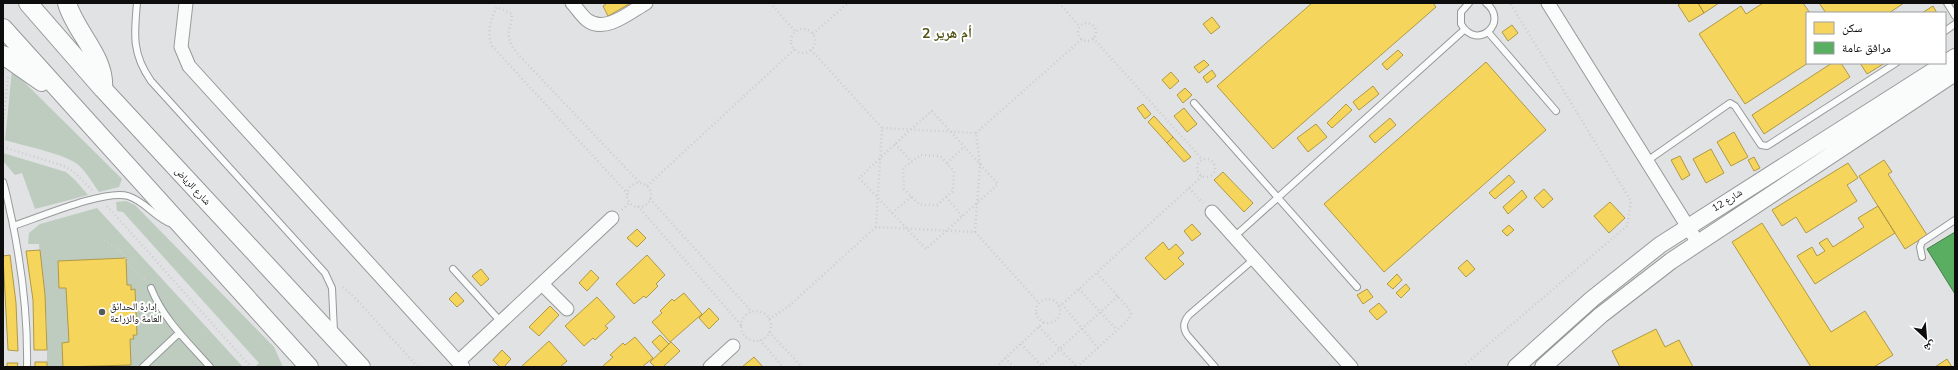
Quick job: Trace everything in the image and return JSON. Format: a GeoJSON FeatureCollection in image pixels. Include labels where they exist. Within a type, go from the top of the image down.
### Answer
{"type":"FeatureCollection","features":[{"type":"Feature","properties":{"kind":"main road","name":"شارع الرياض"},"geometry":{"type":"LineString","coordinates":[[28,3],[103,89],[361,367]]}},
{"type":"Feature","properties":{"kind":"main road"},"geometry":{"type":"LineString","coordinates":[[67,3],[74,21],[100,65],[103,77],[103,89]]}},
{"type":"Feature","properties":{"kind":"main road"},"geometry":{"type":"LineString","coordinates":[[3,28],[300,360]]}},
{"type":"Feature","properties":{"kind":"main road"},"geometry":{"type":"LineString","coordinates":[[6,57],[70,102]]}},
{"type":"Feature","properties":{"kind":"street"},"geometry":{"type":"LineString","coordinates":[[186,3],[181,48],[189,66],[461,364],[501,322],[612,218]]}},
{"type":"Feature","properties":{"kind":"street"},"geometry":{"type":"LineString","coordinates":[[572,3],[587,20],[603,24],[612,22],[646,3]]}},
{"type":"Feature","properties":{"kind":"street"},"geometry":{"type":"LineString","coordinates":[[1548,3],[1698,243]]}},
{"type":"Feature","properties":{"kind":"street","name":"شارع 12"},"geometry":{"type":"LineString","coordinates":[[1946,63],[1955,57]]}},
{"type":"Feature","properties":{"kind":"street","name":"شارع 12"},"geometry":{"type":"LineString","coordinates":[[1516,367],[1625,272],[1687,226],[1944,64]]}},
{"type":"Feature","properties":{"kind":"street","name":"شارع 12"},"geometry":{"type":"LineString","coordinates":[[1543,367],[1601,315],[1636,287],[1698,243],[1955,73]]}},
{"type":"Feature","properties":{"kind":"street"},"geometry":{"type":"LineString","coordinates":[[1212,212],[1352,367]]}},
{"type":"Feature","properties":{"kind":"street"},"geometry":{"type":"LineString","coordinates":[[542,284],[567,309]]}},
{"type":"Feature","properties":{"kind":"street"},"geometry":{"type":"LineString","coordinates":[[710,367],[733,346]]}},
{"type":"Feature","properties":{"kind":"lane"},"geometry":{"type":"LineString","coordinates":[[137,3],[134,35],[138,59],[144,71],[151,81],[325,273],[332,288],[332,317],[336,339]]}},
{"type":"Feature","properties":{"kind":"lane"},"geometry":{"type":"LineString","coordinates":[[1465,4],[1460,18],[1464,30],[1473,35],[1483,35],[1492,28],[1495,17],[1490,7],[1486,3]]}},
{"type":"Feature","properties":{"kind":"lane"},"geometry":{"type":"LineString","coordinates":[[1947,3],[1955,16]]}},
{"type":"Feature","properties":{"kind":"lane"},"geometry":{"type":"LineString","coordinates":[[1946,30],[1955,24]]}},
{"type":"Feature","properties":{"kind":"lane"},"geometry":{"type":"LineString","coordinates":[[1234,237],[1464,30]]}},
{"type":"Feature","properties":{"kind":"lane"},"geometry":{"type":"LineString","coordinates":[[1488,32],[1556,111]]}},
{"type":"Feature","properties":{"kind":"lane"},"geometry":{"type":"LineString","coordinates":[[1647,161],[1730,103],[1735,106],[1761,145],[1767,146],[1894,64]]}},
{"type":"Feature","properties":{"kind":"lane"},"geometry":{"type":"LineString","coordinates":[[1194,103],[1356,287]]}},
{"type":"Feature","properties":{"kind":"lane"},"geometry":{"type":"LineString","coordinates":[[3,182],[13,226],[22,281],[26,316],[26,367]]}},
{"type":"Feature","properties":{"kind":"lane"},"geometry":{"type":"LineString","coordinates":[[13,226],[99,197],[119,194],[126,195],[139,202],[164,221],[182,227]]}},
{"type":"Feature","properties":{"kind":"lane"},"geometry":{"type":"LineString","coordinates":[[1922,257],[1920,252],[1922,242],[1955,220]]}},
{"type":"Feature","properties":{"kind":"lane"},"geometry":{"type":"LineString","coordinates":[[1215,367],[1185,332],[1184,323],[1189,315],[1254,259]]}},
{"type":"Feature","properties":{"kind":"lane"},"geometry":{"type":"LineString","coordinates":[[453,269],[501,322]]}},
{"type":"Feature","properties":{"kind":"lane"},"geometry":{"type":"LineString","coordinates":[[151,288],[162,312],[210,367]]}},
{"type":"Feature","properties":{"kind":"lane"},"geometry":{"type":"LineString","coordinates":[[143,367],[180,333]]}},
{"type":"Feature","properties":{"kind":"path"},"geometry":{"type":"LineString","coordinates":[[770,3],[796,31]]}},
{"type":"Feature","properties":{"kind":"path"},"geometry":{"type":"LineString","coordinates":[[813,34],[848,3]]}},
{"type":"Feature","properties":{"kind":"path"},"geometry":{"type":"LineString","coordinates":[[1059,3],[1080,27]]}},
{"type":"Feature","properties":{"kind":"path"},"geometry":{"type":"LineString","coordinates":[[1462,367],[1628,226],[1631,201],[1510,3]]}},
{"type":"Feature","properties":{"kind":"path"},"geometry":{"type":"LineString","coordinates":[[638,206],[647,203],[650,199],[651,194],[648,186],[640,183],[516,52],[509,38],[508,30],[512,14],[497,7],[489,29],[492,46],[628,194],[630,202],[638,206],[741,325],[745,335],[754,340],[760,340],[769,332]]}},
{"type":"Feature","properties":{"kind":"path"},"geometry":{"type":"LineString","coordinates":[[1086,24],[1094,27],[1096,33],[1093,38],[1088,41],[1082,39],[1079,33],[1080,27],[1086,24]]}},
{"type":"Feature","properties":{"kind":"path"},"geometry":{"type":"LineString","coordinates":[[807,29],[813,34],[815,41],[811,50],[802,53],[795,49],[791,42],[793,34],[796,31],[807,29]]}},
{"type":"Feature","properties":{"kind":"path"},"geometry":{"type":"LineString","coordinates":[[996,367],[1044,322],[1053,322],[1057,319],[1060,305],[1202,176],[1210,176],[1213,173],[1215,166],[1210,159],[1202,159],[1093,38]]}},
{"type":"Feature","properties":{"kind":"path"},"geometry":{"type":"LineString","coordinates":[[811,50],[882,128],[976,133],[1082,39]]}},
{"type":"Feature","properties":{"kind":"path"},"geometry":{"type":"LineString","coordinates":[[648,186],[795,49]]}},
{"type":"Feature","properties":{"kind":"path"},"geometry":{"type":"LineString","coordinates":[[3,126],[6,57]]}},
{"type":"Feature","properties":{"kind":"path"},"geometry":{"type":"LineString","coordinates":[[932,111],[998,184],[926,249],[859,178],[910,130],[932,111]]}},
{"type":"Feature","properties":{"kind":"path"},"geometry":{"type":"LineString","coordinates":[[769,319],[789,306],[876,227],[882,128]]}},
{"type":"Feature","properties":{"kind":"path"},"geometry":{"type":"LineString","coordinates":[[976,133],[980,165],[975,232],[1039,303]]}},
{"type":"Feature","properties":{"kind":"path"},"geometry":{"type":"LineString","coordinates":[[895,144],[912,162]]}},
{"type":"Feature","properties":{"kind":"path"},"geometry":{"type":"LineString","coordinates":[[3,147],[64,166],[73,171],[99,197],[251,367]]}},
{"type":"Feature","properties":{"kind":"path"},"geometry":{"type":"LineString","coordinates":[[946,163],[964,147]]}},
{"type":"Feature","properties":{"kind":"path"},"geometry":{"type":"LineString","coordinates":[[921,155],[940,156],[954,171],[954,191],[937,205],[920,205],[904,188],[903,168],[912,162],[921,155]]}},
{"type":"Feature","properties":{"kind":"path"},"geometry":{"type":"LineString","coordinates":[[1202,159],[1197,166],[1197,170],[1202,176]]}},
{"type":"Feature","properties":{"kind":"path"},"geometry":{"type":"LineString","coordinates":[[628,194],[631,186],[640,183]]}},
{"type":"Feature","properties":{"kind":"path"},"geometry":{"type":"LineString","coordinates":[[1189,188],[1212,212]]}},
{"type":"Feature","properties":{"kind":"path"},"geometry":{"type":"LineString","coordinates":[[892,213],[912,196]]}},
{"type":"Feature","properties":{"kind":"path"},"geometry":{"type":"LineString","coordinates":[[946,197],[962,216]]}},
{"type":"Feature","properties":{"kind":"path"},"geometry":{"type":"LineString","coordinates":[[650,199],[752,312]]}},
{"type":"Feature","properties":{"kind":"path"},"geometry":{"type":"LineString","coordinates":[[876,227],[908,230],[975,232]]}},
{"type":"Feature","properties":{"kind":"path"},"geometry":{"type":"LineString","coordinates":[[104,241],[123,252],[131,267],[147,280],[151,288]]}},
{"type":"Feature","properties":{"kind":"path"},"geometry":{"type":"LineString","coordinates":[[325,273],[357,300],[418,367]]}},
{"type":"Feature","properties":{"kind":"path"},"geometry":{"type":"LineString","coordinates":[[1039,326],[1077,367],[1098,348],[1129,319],[1131,314],[1130,309],[1097,273]]}},
{"type":"Feature","properties":{"kind":"path"},"geometry":{"type":"LineString","coordinates":[[1079,289],[1117,330]]}},
{"type":"Feature","properties":{"kind":"path"},"geometry":{"type":"LineString","coordinates":[[1021,344],[1041,366],[1118,296]]}},
{"type":"Feature","properties":{"kind":"path"},"geometry":{"type":"LineString","coordinates":[[1044,322],[1037,316],[1037,307],[1039,303],[1048,299],[1060,305],[1082,328],[1098,348]]}},
{"type":"Feature","properties":{"kind":"path"},"geometry":{"type":"LineString","coordinates":[[741,325],[747,315],[752,312],[762,312],[769,319],[769,332],[802,367]]}},
{"type":"Feature","properties":{"kind":"path"},"geometry":{"type":"LineString","coordinates":[[760,340],[783,367]]}},
{"type":"Feature","properties":{"kind":"path"},"geometry":{"type":"LineString","coordinates":[[1005,358],[1014,367]]}},
{"type":"Feature","properties":{"kind":"green space"},"geometry":{"type":"Polygon","coordinates":[[[12,70],[122,179],[119,187],[99,192],[79,166],[69,159],[5,140],[12,70]]]}},
{"type":"Feature","properties":{"kind":"green space"},"geometry":{"type":"Polygon","coordinates":[[[3,153],[66,172],[88,195],[35,209],[22,173],[15,175],[3,161],[3,153]]]}},
{"type":"Feature","properties":{"kind":"green space"},"geometry":{"type":"Polygon","coordinates":[[[126,201],[135,205],[274,347],[283,367],[255,367],[259,363],[123,212],[117,211],[116,202],[126,201]]]}},
{"type":"Feature","properties":{"kind":"green space"},"geometry":{"type":"Polygon","coordinates":[[[97,208],[243,367],[47,367],[47,325],[39,244],[28,244],[29,233],[40,224],[97,208]]]}},
{"type":"Feature","properties":{"kind":"building: سكن"},"geometry":{"type":"Polygon","coordinates":[[[605,3],[631,3],[608,16],[603,6],[606,4],[605,3]]]}},
{"type":"Feature","properties":{"kind":"building: سكن"},"geometry":{"type":"Polygon","coordinates":[[[1312,3],[1433,3],[1436,7],[1273,149],[1217,86],[1312,3]]]}},
{"type":"Feature","properties":{"kind":"building: سكن"},"geometry":{"type":"Polygon","coordinates":[[[1681,3],[1698,3],[1704,13],[1689,22],[1678,5],[1681,3]]]}},
{"type":"Feature","properties":{"kind":"building: سكن"},"geometry":{"type":"Polygon","coordinates":[[[1698,3],[1719,3],[1704,13],[1698,3]]]}},
{"type":"Feature","properties":{"kind":"building: سكن"},"geometry":{"type":"Polygon","coordinates":[[[1763,3],[1803,3],[1809,12],[1806,12],[1806,64],[1745,104],[1699,34],[1741,6],[1746,14],[1763,3]]]}},
{"type":"Feature","properties":{"kind":"building: سكن"},"geometry":{"type":"Polygon","coordinates":[[[1819,3],[1904,3],[1890,12],[1825,12],[1819,3]]]}},
{"type":"Feature","properties":{"kind":"building: سكن"},"geometry":{"type":"Polygon","coordinates":[[[1933,6],[1936,12],[1924,12],[1933,6]]]}},
{"type":"Feature","properties":{"kind":"building: سكن"},"geometry":{"type":"Polygon","coordinates":[[[1212,17],[1220,27],[1211,34],[1203,24],[1212,17]]]}},
{"type":"Feature","properties":{"kind":"building: سكن"},"geometry":{"type":"Polygon","coordinates":[[[1512,25],[1518,33],[1508,41],[1502,32],[1512,25]]]}},
{"type":"Feature","properties":{"kind":"building: سكن"},"geometry":{"type":"Polygon","coordinates":[[[1398,50],[1403,55],[1387,70],[1382,64],[1398,50]]]}},
{"type":"Feature","properties":{"kind":"building: سكن"},"geometry":{"type":"Polygon","coordinates":[[[1204,60],[1209,65],[1199,73],[1194,67],[1204,60]]]}},
{"type":"Feature","properties":{"kind":"building: سكن"},"geometry":{"type":"Polygon","coordinates":[[[1486,62],[1546,130],[1384,272],[1324,204],[1486,62]]]}},
{"type":"Feature","properties":{"kind":"building: سكن"},"geometry":{"type":"Polygon","coordinates":[[[1830,64],[1842,64],[1850,77],[1764,134],[1752,115],[1830,64]]]}},
{"type":"Feature","properties":{"kind":"building: سكن"},"geometry":{"type":"Polygon","coordinates":[[[1861,64],[1883,64],[1867,74],[1861,64]]]}},
{"type":"Feature","properties":{"kind":"building: سكن"},"geometry":{"type":"Polygon","coordinates":[[[1212,70],[1216,76],[1207,83],[1203,77],[1212,70]]]}},
{"type":"Feature","properties":{"kind":"building: سكن"},"geometry":{"type":"Polygon","coordinates":[[[1171,72],[1179,81],[1170,89],[1162,80],[1171,72]]]}},
{"type":"Feature","properties":{"kind":"building: سكن"},"geometry":{"type":"Polygon","coordinates":[[[1373,86],[1379,94],[1359,110],[1353,102],[1373,86]]]}},
{"type":"Feature","properties":{"kind":"building: سكن"},"geometry":{"type":"Polygon","coordinates":[[[1185,88],[1192,95],[1183,103],[1177,95],[1185,88]]]}},
{"type":"Feature","properties":{"kind":"building: سكن"},"geometry":{"type":"Polygon","coordinates":[[[1143,104],[1151,114],[1145,119],[1137,108],[1143,104]]]}},
{"type":"Feature","properties":{"kind":"building: سكن"},"geometry":{"type":"Polygon","coordinates":[[[1346,104],[1352,110],[1332,128],[1327,123],[1346,104]]]}},
{"type":"Feature","properties":{"kind":"building: سكن"},"geometry":{"type":"Polygon","coordinates":[[[1184,108],[1197,124],[1187,132],[1174,116],[1184,108]]]}},
{"type":"Feature","properties":{"kind":"building: سكن"},"geometry":{"type":"Polygon","coordinates":[[[1154,116],[1173,137],[1167,143],[1148,122],[1154,116]]]}},
{"type":"Feature","properties":{"kind":"building: سكن"},"geometry":{"type":"Polygon","coordinates":[[[1390,118],[1396,125],[1375,143],[1369,136],[1390,118]]]}},
{"type":"Feature","properties":{"kind":"building: سكن"},"geometry":{"type":"Polygon","coordinates":[[[1316,124],[1327,137],[1308,152],[1297,138],[1316,124]]]}},
{"type":"Feature","properties":{"kind":"building: سكن"},"geometry":{"type":"Polygon","coordinates":[[[1734,132],[1748,157],[1731,166],[1717,142],[1734,132]]]}},
{"type":"Feature","properties":{"kind":"building: سكن"},"geometry":{"type":"Polygon","coordinates":[[[1173,137],[1191,157],[1184,162],[1167,143],[1173,137]]]}},
{"type":"Feature","properties":{"kind":"building: سكن"},"geometry":{"type":"Polygon","coordinates":[[[1711,149],[1724,173],[1706,183],[1693,159],[1711,149]]]}},
{"type":"Feature","properties":{"kind":"building: سكن"},"geometry":{"type":"Polygon","coordinates":[[[1680,156],[1690,175],[1682,180],[1671,160],[1680,156]]]}},
{"type":"Feature","properties":{"kind":"building: سكن"},"geometry":{"type":"Polygon","coordinates":[[[1754,157],[1760,168],[1754,171],[1748,160],[1754,157]]]}},
{"type":"Feature","properties":{"kind":"building: سكن"},"geometry":{"type":"Polygon","coordinates":[[[1884,160],[1892,172],[1888,174],[1927,235],[1905,249],[1859,176],[1884,160]]]}},
{"type":"Feature","properties":{"kind":"building: سكن"},"geometry":{"type":"Polygon","coordinates":[[[1848,163],[1858,178],[1847,185],[1857,201],[1806,233],[1796,217],[1782,226],[1772,210],[1848,163]]]}},
{"type":"Feature","properties":{"kind":"building: سكن"},"geometry":{"type":"Polygon","coordinates":[[[1223,172],[1253,203],[1244,212],[1214,180],[1223,172]]]}},
{"type":"Feature","properties":{"kind":"building: سكن"},"geometry":{"type":"Polygon","coordinates":[[[1509,175],[1515,182],[1495,199],[1489,193],[1509,175]]]}},
{"type":"Feature","properties":{"kind":"building: سكن"},"geometry":{"type":"Polygon","coordinates":[[[1544,189],[1553,199],[1543,208],[1534,198],[1544,189]]]}},
{"type":"Feature","properties":{"kind":"building: سكن"},"geometry":{"type":"Polygon","coordinates":[[[1522,190],[1527,197],[1508,214],[1503,207],[1522,190]]]}},
{"type":"Feature","properties":{"kind":"building: سكن"},"geometry":{"type":"Polygon","coordinates":[[[1610,202],[1625,218],[1609,233],[1594,216],[1610,202]]]}},
{"type":"Feature","properties":{"kind":"building: سكن"},"geometry":{"type":"Polygon","coordinates":[[[1878,206],[1895,233],[1815,284],[1797,256],[1812,247],[1817,256],[1825,251],[1819,243],[1827,238],[1833,247],[1864,227],[1858,218],[1878,206]]]}},
{"type":"Feature","properties":{"kind":"building: سكن"},"geometry":{"type":"Polygon","coordinates":[[[1762,223],[1831,332],[1865,311],[1893,355],[1874,367],[1811,367],[1732,242],[1762,223]]]}},
{"type":"Feature","properties":{"kind":"building: سكن"},"geometry":{"type":"Polygon","coordinates":[[[1192,224],[1201,234],[1192,241],[1184,231],[1192,224]]]}},
{"type":"Feature","properties":{"kind":"building: سكن"},"geometry":{"type":"Polygon","coordinates":[[[1509,225],[1514,230],[1507,236],[1502,231],[1509,225]]]}},
{"type":"Feature","properties":{"kind":"building: سكن"},"geometry":{"type":"Polygon","coordinates":[[[637,229],[646,238],[637,247],[627,238],[637,229]]]}},
{"type":"Feature","properties":{"kind":"building: سكن"},"geometry":{"type":"Polygon","coordinates":[[[1163,242],[1169,250],[1176,244],[1184,253],[1178,258],[1184,264],[1165,280],[1145,258],[1163,242]]]}},
{"type":"Feature","properties":{"kind":"building: سكن"},"geometry":{"type":"Polygon","coordinates":[[[40,250],[45,295],[47,350],[34,350],[33,300],[26,251],[40,250]]]}},
{"type":"Feature","properties":{"kind":"building: سكن"},"geometry":{"type":"Polygon","coordinates":[[[10,255],[16,303],[18,351],[8,350],[3,256],[10,255]]]}},
{"type":"Feature","properties":{"kind":"building: سكن"},"geometry":{"type":"Polygon","coordinates":[[[647,255],[665,275],[656,284],[658,286],[646,298],[644,296],[634,304],[616,284],[647,255]]]}},
{"type":"Feature","properties":{"kind":"building: سكن","name":"إدارة الحدائق العامة والزراعة"},"geometry":{"type":"Polygon","coordinates":[[[126,258],[127,285],[131,285],[131,290],[135,289],[137,335],[133,335],[134,339],[130,339],[131,365],[63,367],[62,343],[69,342],[66,288],[59,288],[58,261],[126,258]]]}},
{"type":"Feature","properties":{"kind":"building: سكن"},"geometry":{"type":"Polygon","coordinates":[[[1467,260],[1475,269],[1466,277],[1458,268],[1467,260]]]}},
{"type":"Feature","properties":{"kind":"building: سكن"},"geometry":{"type":"Polygon","coordinates":[[[481,269],[489,279],[481,286],[472,276],[481,269]]]}},
{"type":"Feature","properties":{"kind":"building: سكن"},"geometry":{"type":"Polygon","coordinates":[[[591,270],[599,278],[587,291],[579,283],[591,270]]]}},
{"type":"Feature","properties":{"kind":"building: سكن"},"geometry":{"type":"Polygon","coordinates":[[[1397,274],[1402,280],[1393,289],[1387,284],[1397,274]]]}},
{"type":"Feature","properties":{"kind":"building: سكن"},"geometry":{"type":"Polygon","coordinates":[[[1406,284],[1410,289],[1401,298],[1396,293],[1406,284]]]}},
{"type":"Feature","properties":{"kind":"building: سكن"},"geometry":{"type":"Polygon","coordinates":[[[1367,289],[1373,297],[1363,304],[1357,295],[1367,289]]]}},
{"type":"Feature","properties":{"kind":"building: سكن"},"geometry":{"type":"Polygon","coordinates":[[[456,292],[464,301],[457,307],[449,299],[456,292]]]}},
{"type":"Feature","properties":{"kind":"building: سكن"},"geometry":{"type":"Polygon","coordinates":[[[684,293],[702,314],[670,342],[652,322],[662,313],[660,311],[672,299],[674,301],[684,293]]]}},
{"type":"Feature","properties":{"kind":"building: سكن"},"geometry":{"type":"Polygon","coordinates":[[[597,297],[615,317],[605,326],[608,328],[595,340],[593,338],[584,346],[565,326],[597,297]]]}},
{"type":"Feature","properties":{"kind":"building: سكن"},"geometry":{"type":"Polygon","coordinates":[[[1379,303],[1387,312],[1377,320],[1369,311],[1379,303]]]}},
{"type":"Feature","properties":{"kind":"building: سكن"},"geometry":{"type":"Polygon","coordinates":[[[550,306],[559,315],[539,336],[529,327],[550,306]]]}},
{"type":"Feature","properties":{"kind":"building: سكن"},"geometry":{"type":"Polygon","coordinates":[[[709,308],[719,319],[709,329],[699,318],[709,308]]]}},
{"type":"Feature","properties":{"kind":"building: سكن"},"geometry":{"type":"Polygon","coordinates":[[[1656,329],[1665,347],[1679,340],[1693,367],[1620,367],[1612,351],[1656,329]]]}},
{"type":"Feature","properties":{"kind":"building: سكن"},"geometry":{"type":"Polygon","coordinates":[[[660,335],[669,344],[661,352],[652,342],[660,335]]]}},
{"type":"Feature","properties":{"kind":"building: سكن"},"geometry":{"type":"Polygon","coordinates":[[[635,337],[653,358],[642,367],[603,366],[613,357],[610,355],[623,343],[625,345],[635,337]]]}},
{"type":"Feature","properties":{"kind":"building: سكن"},"geometry":{"type":"Polygon","coordinates":[[[549,341],[567,361],[560,367],[521,367],[549,341]]]}},
{"type":"Feature","properties":{"kind":"building: سكن"},"geometry":{"type":"Polygon","coordinates":[[[671,342],[680,351],[663,367],[655,367],[650,362],[671,342]]]}},
{"type":"Feature","properties":{"kind":"building: سكن"},"geometry":{"type":"Polygon","coordinates":[[[502,350],[511,359],[504,367],[500,367],[493,360],[502,350]]]}},
{"type":"Feature","properties":{"kind":"building: سكن"},"geometry":{"type":"Polygon","coordinates":[[[754,357],[763,367],[742,367],[754,357]]]}},
{"type":"Feature","properties":{"kind":"building: سكن"},"geometry":{"type":"Polygon","coordinates":[[[1947,359],[1952,367],[1935,367],[1947,359]]]}},
{"type":"Feature","properties":{"kind":"building: سكن"},"geometry":{"type":"Polygon","coordinates":[[[35,362],[47,362],[47,367],[35,367],[35,362]]]}},
{"type":"Feature","properties":{"kind":"building: سكن"},"geometry":{"type":"Polygon","coordinates":[[[7,363],[18,363],[17,367],[7,367],[7,363]]]}},
{"type":"Feature","properties":{"kind":"building: مرافق عامة"},"geometry":{"type":"Polygon","coordinates":[[[1955,232],[1955,294],[1927,249],[1955,232]]]}},
{"type":"Feature","properties":{"kind":"place","name":"إدارة الحدائق العامة والزراعة"},"geometry":{"type":"Point","coordinates":[102,312]}},
{"type":"Feature","properties":{"kind":"district","name":"أم هرير 2"},"geometry":{"type":"Point","coordinates":[947,33]}}]}
